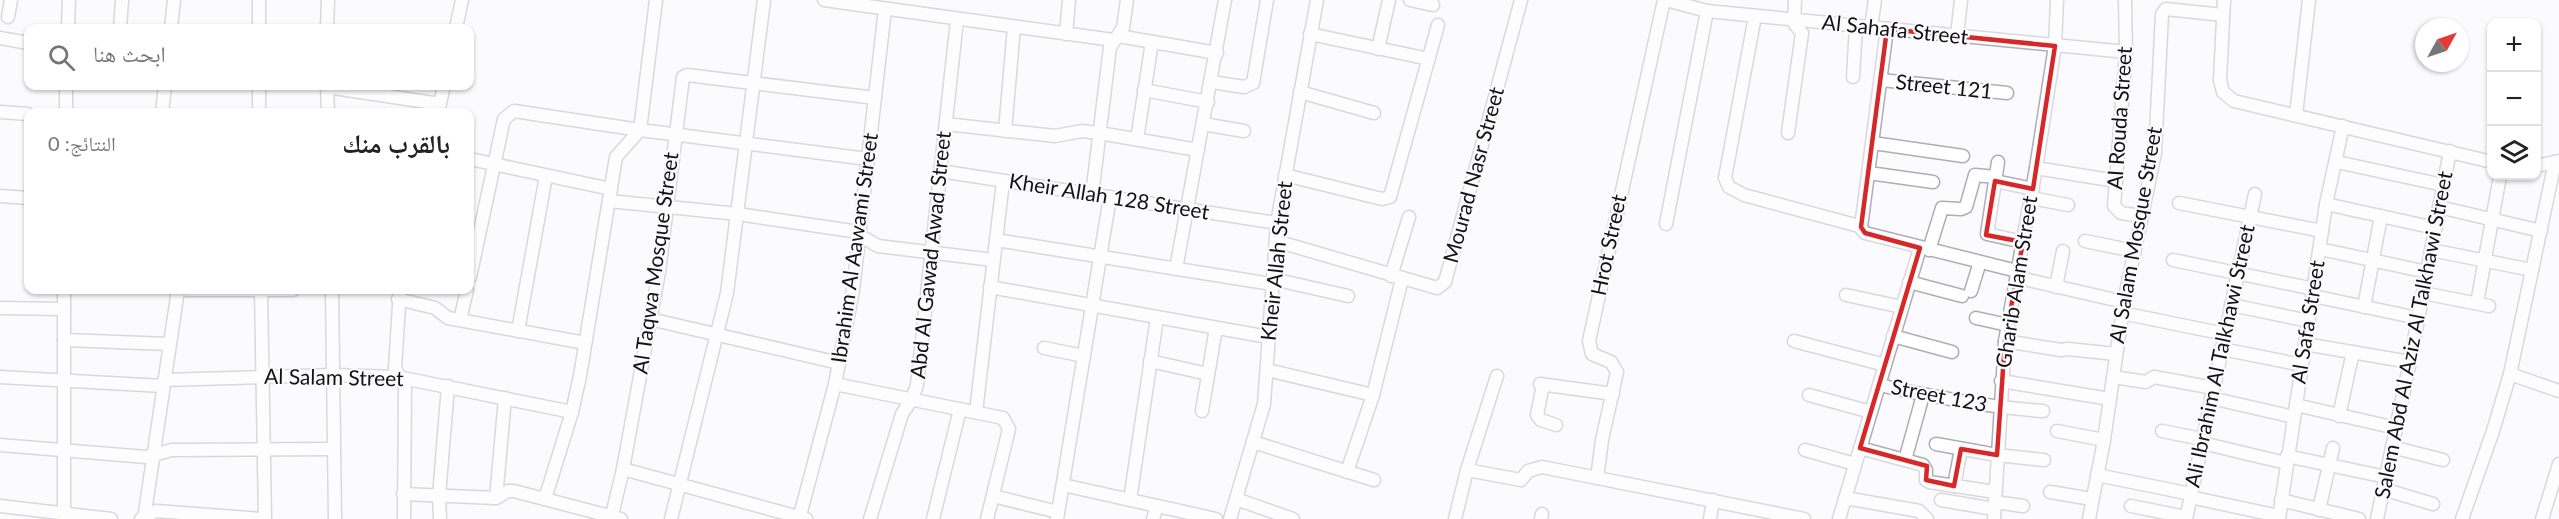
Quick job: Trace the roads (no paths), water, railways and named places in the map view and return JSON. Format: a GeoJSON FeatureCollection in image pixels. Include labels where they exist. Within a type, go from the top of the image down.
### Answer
{"type":"FeatureCollection","features":[{"type":"Feature","properties":{"kind":"street"},"geometry":{"type":"LineString","coordinates":[[8,17],[11,0]]}},
{"type":"Feature","properties":{"kind":"street"},"geometry":{"type":"LineString","coordinates":[[68,24],[69,0]]}},
{"type":"Feature","properties":{"kind":"street"},"geometry":{"type":"LineString","coordinates":[[120,24],[122,0]]}},
{"type":"Feature","properties":{"kind":"street"},"geometry":{"type":"LineString","coordinates":[[171,24],[174,0]]}},
{"type":"Feature","properties":{"kind":"street"},"geometry":{"type":"LineString","coordinates":[[259,0],[259,24]]}},
{"type":"Feature","properties":{"kind":"street"},"geometry":{"type":"LineString","coordinates":[[327,24],[328,0]]}},
{"type":"Feature","properties":{"kind":"street"},"geometry":{"type":"LineString","coordinates":[[457,24],[462,0]]}},
{"type":"Feature","properties":{"kind":"street"},"geometry":{"type":"LineString","coordinates":[[545,499],[572,412],[618,153],[632,141],[640,130],[656,0]]}},
{"type":"Feature","properties":{"kind":"street"},"geometry":{"type":"LineString","coordinates":[[671,519],[727,293],[764,0]]}},
{"type":"Feature","properties":{"kind":"street"},"geometry":{"type":"LineString","coordinates":[[824,0],[885,9],[908,6],[957,20],[1152,42],[1217,53]]}},
{"type":"Feature","properties":{"kind":"street"},"geometry":{"type":"LineString","coordinates":[[1066,34],[1069,0]]}},
{"type":"Feature","properties":{"kind":"street"},"geometry":{"type":"LineString","coordinates":[[1092,195],[1110,47],[1123,28],[1127,0]]}},
{"type":"Feature","properties":{"kind":"street"},"geometry":{"type":"LineString","coordinates":[[1176,269],[1225,0]]}},
{"type":"Feature","properties":{"kind":"street"},"geometry":{"type":"LineString","coordinates":[[1212,81],[1245,87],[1253,83],[1267,0]]}},
{"type":"Feature","properties":{"kind":"street","name":"Kheir Allah Street"},"geometry":{"type":"LineString","coordinates":[[1230,519],[1264,404],[1277,223],[1317,0]]}},
{"type":"Feature","properties":{"kind":"street"},"geometry":{"type":"LineString","coordinates":[[1378,49],[1389,0]]}},
{"type":"Feature","properties":{"kind":"street"},"geometry":{"type":"LineString","coordinates":[[1410,0],[1433,5]]}},
{"type":"Feature","properties":{"kind":"street","name":"Mourad Nasr Street"},"geometry":{"type":"LineString","coordinates":[[1276,241],[1437,288],[1448,277],[1467,193],[1521,0]]}},
{"type":"Feature","properties":{"kind":"street","name":"Al Sahafa Street"},"geometry":{"type":"LineString","coordinates":[[1665,0],[1683,2],[1707,11],[2126,52]]}},
{"type":"Feature","properties":{"kind":"street","name":"Hrot Street"},"geometry":{"type":"LineString","coordinates":[[1597,478],[1602,440],[1617,370],[1611,362],[1593,354],[1589,341],[1665,0]]}},
{"type":"Feature","properties":{"kind":"street"},"geometry":{"type":"LineString","coordinates":[[1788,133],[1802,33],[1794,19],[1795,0]]}},
{"type":"Feature","properties":{"kind":"street"},"geometry":{"type":"LineString","coordinates":[[1871,27],[1875,0]]}},
{"type":"Feature","properties":{"kind":"street"},"geometry":{"type":"LineString","coordinates":[[1957,36],[1961,0]]}},
{"type":"Feature","properties":{"kind":"street","name":"Gharib Alam Street"},"geometry":{"type":"LineString","coordinates":[[1994,505],[2005,341],[2032,193],[2055,46],[2056,0]]}},
{"type":"Feature","properties":{"kind":"street","name":"Al Rouda Street"},"geometry":{"type":"LineString","coordinates":[[2125,0],[2126,52],[2115,209],[2121,213],[2141,216]]}},
{"type":"Feature","properties":{"kind":"street"},"geometry":{"type":"LineString","coordinates":[[2224,0],[2220,80],[2227,97],[2234,101],[2487,161]]}},
{"type":"Feature","properties":{"kind":"street"},"geometry":{"type":"LineString","coordinates":[[2296,115],[2309,0]]}},
{"type":"Feature","properties":{"kind":"street","name":"Ibrahim Al Aawami Street"},"geometry":{"type":"LineString","coordinates":[[801,518],[835,384],[853,290],[885,9]]}},
{"type":"Feature","properties":{"kind":"street","name":"Al Salam Mosque Street"},"geometry":{"type":"LineString","coordinates":[[2089,519],[2104,440],[2123,308],[2155,153],[2162,14],[2166,9],[2223,15]]}},
{"type":"Feature","properties":{"kind":"street"},"geometry":{"type":"LineString","coordinates":[[1666,224],[1707,11]]}},
{"type":"Feature","properties":{"kind":"street"},"geometry":{"type":"LineString","coordinates":[[1755,16],[1725,178],[1729,187],[1744,195],[1861,227]]}},
{"type":"Feature","properties":{"kind":"street","name":"Abd Al Gawad Awad Street"},"geometry":{"type":"LineString","coordinates":[[870,519],[902,414],[912,399],[917,385],[957,20]]}},
{"type":"Feature","properties":{"kind":"street"},"geometry":{"type":"LineString","coordinates":[[1286,175],[1382,199],[1390,197],[1438,25]]}},
{"type":"Feature","properties":{"kind":"street"},"geometry":{"type":"LineString","coordinates":[[1853,77],[1856,26]]}},
{"type":"Feature","properties":{"kind":"street"},"geometry":{"type":"LineString","coordinates":[[1005,131],[1014,27]]}},
{"type":"Feature","properties":{"kind":"street"},"geometry":{"type":"LineString","coordinates":[[1887,29],[1874,142],[1861,227],[1864,233],[1980,262],[2017,273],[2024,279],[2123,308],[2225,334]]}},
{"type":"Feature","properties":{"kind":"street"},"geometry":{"type":"LineString","coordinates":[[1310,34],[1429,59]]}},
{"type":"Feature","properties":{"kind":"street"},"geometry":{"type":"LineString","coordinates":[[0,38],[24,42]]}},
{"type":"Feature","properties":{"kind":"street"},"geometry":{"type":"LineString","coordinates":[[1137,139],[1152,42]]}},
{"type":"Feature","properties":{"kind":"street","name":"Al Taqwa Mosque Street"},"geometry":{"type":"LineString","coordinates":[[614,518],[650,319],[683,79],[685,76],[754,84]]}},
{"type":"Feature","properties":{"kind":"street","name":"Street 121"},"geometry":{"type":"LineString","coordinates":[[1881,80],[2007,93]]}},
{"type":"Feature","properties":{"kind":"street"},"geometry":{"type":"LineString","coordinates":[[754,84],[875,98]]}},
{"type":"Feature","properties":{"kind":"street"},"geometry":{"type":"LineString","coordinates":[[66,90],[66,108]]}},
{"type":"Feature","properties":{"kind":"street"},"geometry":{"type":"LineString","coordinates":[[162,108],[165,90]]}},
{"type":"Feature","properties":{"kind":"street"},"geometry":{"type":"LineString","coordinates":[[259,90],[260,108]]}},
{"type":"Feature","properties":{"kind":"street"},"geometry":{"type":"LineString","coordinates":[[327,90],[328,108]]}},
{"type":"Feature","properties":{"kind":"street"},"geometry":{"type":"LineString","coordinates":[[347,90],[439,108],[443,90]]}},
{"type":"Feature","properties":{"kind":"street"},"geometry":{"type":"LineString","coordinates":[[1144,90],[1208,102]]}},
{"type":"Feature","properties":{"kind":"street"},"geometry":{"type":"LineString","coordinates":[[1300,92],[1374,113]]}},
{"type":"Feature","properties":{"kind":"street"},"geometry":{"type":"LineString","coordinates":[[474,258],[504,119],[510,112],[518,111],[675,135],[868,159]]}},
{"type":"Feature","properties":{"kind":"street"},"geometry":{"type":"LineString","coordinates":[[0,112],[24,114]]}},
{"type":"Feature","properties":{"kind":"street"},"geometry":{"type":"LineString","coordinates":[[946,124],[1055,136],[1082,131],[1198,150]]}},
{"type":"Feature","properties":{"kind":"street"},"geometry":{"type":"LineString","coordinates":[[1203,124],[1244,131]]}},
{"type":"Feature","properties":{"kind":"street","name":"Al Safa Street"},"geometry":{"type":"LineString","coordinates":[[2279,518],[2326,204],[2337,162],[2343,126]]}},
{"type":"Feature","properties":{"kind":"street"},"geometry":{"type":"LineString","coordinates":[[1874,142],[1963,156]]}},
{"type":"Feature","properties":{"kind":"street","name":"Salem Abd Al Aziz Al Talkhawi Street"},"geometry":{"type":"LineString","coordinates":[[2377,519],[2410,362],[2450,151]]}},
{"type":"Feature","properties":{"kind":"street"},"geometry":{"type":"LineString","coordinates":[[474,160],[546,176],[610,195],[667,207],[738,214],[858,234],[878,246],[993,260]]}},
{"type":"Feature","properties":{"kind":"street"},"geometry":{"type":"LineString","coordinates":[[1998,162],[1987,234],[2023,242]]}},
{"type":"Feature","properties":{"kind":"street"},"geometry":{"type":"LineString","coordinates":[[2337,162],[2444,185]]}},
{"type":"Feature","properties":{"kind":"street"},"geometry":{"type":"LineString","coordinates":[[2462,519],[2510,374],[2557,162],[2541,165]]}},
{"type":"Feature","properties":{"kind":"street"},"geometry":{"type":"LineString","coordinates":[[2036,168],[2116,181]]}},
{"type":"Feature","properties":{"kind":"street","name":"Kheir Allah 128 Street"},"geometry":{"type":"LineString","coordinates":[[940,171],[1277,223]]}},
{"type":"Feature","properties":{"kind":"street"},"geometry":{"type":"LineString","coordinates":[[1869,172],[1933,182]]}},
{"type":"Feature","properties":{"kind":"street"},"geometry":{"type":"LineString","coordinates":[[1839,519],[1909,282],[1942,208],[1960,210],[1966,207],[1976,175],[1995,179],[2068,205]]}},
{"type":"Feature","properties":{"kind":"street"},"geometry":{"type":"LineString","coordinates":[[518,331],[546,176]]}},
{"type":"Feature","properties":{"kind":"street"},"geometry":{"type":"LineString","coordinates":[[2476,303],[2499,180]]}},
{"type":"Feature","properties":{"kind":"street"},"geometry":{"type":"LineString","coordinates":[[976,412],[1003,181]]}},
{"type":"Feature","properties":{"kind":"street","name":"Ali Ibrahim Al Talkhawi Street"},"geometry":{"type":"LineString","coordinates":[[2186,518],[2255,194]]}},
{"type":"Feature","properties":{"kind":"street"},"geometry":{"type":"LineString","coordinates":[[0,196],[24,198]]}},
{"type":"Feature","properties":{"kind":"street"},"geometry":{"type":"LineString","coordinates":[[993,496],[1058,516],[1110,197]]}},
{"type":"Feature","properties":{"kind":"street"},"geometry":{"type":"LineString","coordinates":[[2179,203],[2322,231]]}},
{"type":"Feature","properties":{"kind":"street"},"geometry":{"type":"LineString","coordinates":[[2326,204],[2435,228]]}},
{"type":"Feature","properties":{"kind":"street"},"geometry":{"type":"LineString","coordinates":[[2439,207],[2541,231]]}},
{"type":"Feature","properties":{"kind":"street"},"geometry":{"type":"LineString","coordinates":[[2364,307],[2381,216]]}},
{"type":"Feature","properties":{"kind":"street"},"geometry":{"type":"LineString","coordinates":[[1347,472],[1373,395],[1409,217]]}},
{"type":"Feature","properties":{"kind":"street"},"geometry":{"type":"LineString","coordinates":[[996,240],[1176,269],[1273,281],[1348,296]]}},
{"type":"Feature","properties":{"kind":"street"},"geometry":{"type":"LineString","coordinates":[[2085,241],[2134,251]]}},
{"type":"Feature","properties":{"kind":"street"},"geometry":{"type":"LineString","coordinates":[[2320,249],[2427,272]]}},
{"type":"Feature","properties":{"kind":"street"},"geometry":{"type":"LineString","coordinates":[[2431,250],[2532,270]]}},
{"type":"Feature","properties":{"kind":"street"},"geometry":{"type":"LineString","coordinates":[[2056,287],[2063,251]]}},
{"type":"Feature","properties":{"kind":"street"},"geometry":{"type":"LineString","coordinates":[[2173,260],[2418,318]]}},
{"type":"Feature","properties":{"kind":"street"},"geometry":{"type":"LineString","coordinates":[[1909,282],[1967,294],[1980,262]]}},
{"type":"Feature","properties":{"kind":"street"},"geometry":{"type":"LineString","coordinates":[[990,287],[1268,337]]}},
{"type":"Feature","properties":{"kind":"street"},"geometry":{"type":"LineString","coordinates":[[2423,293],[2489,306]]}},
{"type":"Feature","properties":{"kind":"street"},"geometry":{"type":"LineString","coordinates":[[64,294],[64,513]]}},
{"type":"Feature","properties":{"kind":"street"},"geometry":{"type":"LineString","coordinates":[[143,518],[177,294]]}},
{"type":"Feature","properties":{"kind":"street"},"geometry":{"type":"LineString","coordinates":[[143,518],[156,511],[264,519],[261,294]]}},
{"type":"Feature","properties":{"kind":"street"},"geometry":{"type":"LineString","coordinates":[[332,294],[335,519]]}},
{"type":"Feature","properties":{"kind":"street"},"geometry":{"type":"LineString","coordinates":[[404,519],[405,391],[404,383],[398,377],[395,368],[399,294],[435,308],[445,317],[585,343]]}},
{"type":"Feature","properties":{"kind":"street"},"geometry":{"type":"LineString","coordinates":[[460,320],[466,294]]}},
{"type":"Feature","properties":{"kind":"street"},"geometry":{"type":"LineString","coordinates":[[1846,295],[1902,307]]}},
{"type":"Feature","properties":{"kind":"street"},"geometry":{"type":"LineString","coordinates":[[2231,305],[2309,321]]}},
{"type":"Feature","properties":{"kind":"street"},"geometry":{"type":"LineString","coordinates":[[0,308],[64,309]]}},
{"type":"Feature","properties":{"kind":"street"},"geometry":{"type":"LineString","coordinates":[[1130,500],[1157,318]]}},
{"type":"Feature","properties":{"kind":"street"},"geometry":{"type":"LineString","coordinates":[[1976,318],[2008,325]]}},
{"type":"Feature","properties":{"kind":"street"},"geometry":{"type":"LineString","coordinates":[[650,319],[839,363]]}},
{"type":"Feature","properties":{"kind":"street"},"geometry":{"type":"LineString","coordinates":[[1202,411],[1216,328]]}},
{"type":"Feature","properties":{"kind":"street"},"geometry":{"type":"LineString","coordinates":[[1893,336],[1952,352]]}},
{"type":"Feature","properties":{"kind":"street"},"geometry":{"type":"LineString","coordinates":[[64,340],[169,344]]}},
{"type":"Feature","properties":{"kind":"street"},"geometry":{"type":"LineString","coordinates":[[1794,341],[1885,365]]}},
{"type":"Feature","properties":{"kind":"street"},"geometry":{"type":"LineString","coordinates":[[2005,341],[2061,350],[2116,354]]}},
{"type":"Feature","properties":{"kind":"street"},"geometry":{"type":"LineString","coordinates":[[2306,344],[2410,362]]}},
{"type":"Feature","properties":{"kind":"street"},"geometry":{"type":"LineString","coordinates":[[1044,348],[1084,356]]}},
{"type":"Feature","properties":{"kind":"street"},"geometry":{"type":"LineString","coordinates":[[2222,349],[2302,365]]}},
{"type":"Feature","properties":{"kind":"street"},"geometry":{"type":"LineString","coordinates":[[2339,416],[2353,352]]}},
{"type":"Feature","properties":{"kind":"street"},"geometry":{"type":"LineString","coordinates":[[1150,361],[1208,374]]}},
{"type":"Feature","properties":{"kind":"street"},"geometry":{"type":"LineString","coordinates":[[1267,370],[1373,395]]}},
{"type":"Feature","properties":{"kind":"street"},"geometry":{"type":"LineString","coordinates":[[2510,374],[2559,391]]}},
{"type":"Feature","properties":{"kind":"street","name":"Al Salam Street"},"geometry":{"type":"LineString","coordinates":[[0,377],[164,383],[333,375],[398,377],[572,412]]}},
{"type":"Feature","properties":{"kind":"street"},"geometry":{"type":"LineString","coordinates":[[1455,519],[1467,470],[1497,376]]}},
{"type":"Feature","properties":{"kind":"street"},"geometry":{"type":"LineString","coordinates":[[2113,378],[2146,382],[2154,377],[2212,393],[2295,411],[2339,416],[2396,428]]}},
{"type":"Feature","properties":{"kind":"street"},"geometry":{"type":"LineString","coordinates":[[2001,381],[2110,399]]}},
{"type":"Feature","properties":{"kind":"street"},"geometry":{"type":"LineString","coordinates":[[835,384],[1003,418],[1009,429],[987,519]]}},
{"type":"Feature","properties":{"kind":"street"},"geometry":{"type":"LineString","coordinates":[[1556,425],[1541,420],[1537,415],[1541,384],[1613,394]]}},
{"type":"Feature","properties":{"kind":"street","name":"Street 123"},"geometry":{"type":"LineString","coordinates":[[1879,385],[2000,408],[2043,411]]}},
{"type":"Feature","properties":{"kind":"street"},"geometry":{"type":"LineString","coordinates":[[440,519],[439,496],[448,386]]}},
{"type":"Feature","properties":{"kind":"street"},"geometry":{"type":"LineString","coordinates":[[1809,395],[1871,412]]}},
{"type":"Feature","properties":{"kind":"street"},"geometry":{"type":"LineString","coordinates":[[1905,460],[1923,395]]}},
{"type":"Feature","properties":{"kind":"street"},"geometry":{"type":"LineString","coordinates":[[496,498],[506,398]]}},
{"type":"Feature","properties":{"kind":"street"},"geometry":{"type":"LineString","coordinates":[[933,519],[960,409]]}},
{"type":"Feature","properties":{"kind":"street"},"geometry":{"type":"LineString","coordinates":[[2162,431],[2287,459],[2329,465],[2385,483],[2433,504]]}},
{"type":"Feature","properties":{"kind":"street"},"geometry":{"type":"LineString","coordinates":[[2057,432],[2104,440]]}},
{"type":"Feature","properties":{"kind":"street"},"geometry":{"type":"LineString","coordinates":[[1253,442],[1374,480]]}},
{"type":"Feature","properties":{"kind":"street"},"geometry":{"type":"LineString","coordinates":[[1936,444],[1997,455],[2044,460]]}},
{"type":"Feature","properties":{"kind":"street"},"geometry":{"type":"LineString","coordinates":[[0,445],[153,456],[171,450],[333,449]]}},
{"type":"Feature","properties":{"kind":"street"},"geometry":{"type":"LineString","coordinates":[[2392,447],[2443,460]]}},
{"type":"Feature","properties":{"kind":"street"},"geometry":{"type":"LineString","coordinates":[[1860,448],[1926,467],[1925,477],[1929,482],[1954,486],[1994,505]]}},
{"type":"Feature","properties":{"kind":"street"},"geometry":{"type":"LineString","coordinates":[[1954,486],[1961,448]]}},
{"type":"Feature","properties":{"kind":"street"},"geometry":{"type":"LineString","coordinates":[[2320,513],[2332,448]]}},
{"type":"Feature","properties":{"kind":"street"},"geometry":{"type":"LineString","coordinates":[[1805,450],[1856,464]]}},
{"type":"Feature","properties":{"kind":"street"},"geometry":{"type":"LineString","coordinates":[[2542,519],[2559,464]]}},
{"type":"Feature","properties":{"kind":"street"},"geometry":{"type":"LineString","coordinates":[[1467,470],[1521,480],[1528,471],[1542,467],[1713,500],[1773,516],[1804,519]]}},
{"type":"Feature","properties":{"kind":"street"},"geometry":{"type":"LineString","coordinates":[[623,469],[801,518]]}},
{"type":"Feature","properties":{"kind":"street"},"geometry":{"type":"LineString","coordinates":[[2097,475],[2190,495],[2279,518]]}},
{"type":"Feature","properties":{"kind":"street"},"geometry":{"type":"LineString","coordinates":[[1063,485],[1216,519]]}},
{"type":"Feature","properties":{"kind":"street"},"geometry":{"type":"LineString","coordinates":[[403,494],[496,498],[510,491],[614,518]]}},
{"type":"Feature","properties":{"kind":"street"},"geometry":{"type":"LineString","coordinates":[[2050,492],[2092,499]]}},
{"type":"Feature","properties":{"kind":"street"},"geometry":{"type":"LineString","coordinates":[[1845,498],[1919,511],[1927,519]]}},
{"type":"Feature","properties":{"kind":"street"},"geometry":{"type":"LineString","coordinates":[[1236,499],[1293,519]]}},
{"type":"Feature","properties":{"kind":"street"},"geometry":{"type":"LineString","coordinates":[[1710,519],[1713,500]]}},
{"type":"Feature","properties":{"kind":"street"},"geometry":{"type":"LineString","coordinates":[[1941,500],[2023,506]]}},
{"type":"Feature","properties":{"kind":"street"},"geometry":{"type":"LineString","coordinates":[[2281,500],[2320,513],[2359,519]]}},
{"type":"Feature","properties":{"kind":"street"},"geometry":{"type":"LineString","coordinates":[[0,506],[111,519]]}},
{"type":"Feature","properties":{"kind":"street"},"geometry":{"type":"LineString","coordinates":[[1153,519],[1157,506]]}},
{"type":"Feature","properties":{"kind":"street"},"geometry":{"type":"LineString","coordinates":[[2131,506],[2186,518]]}}]}
